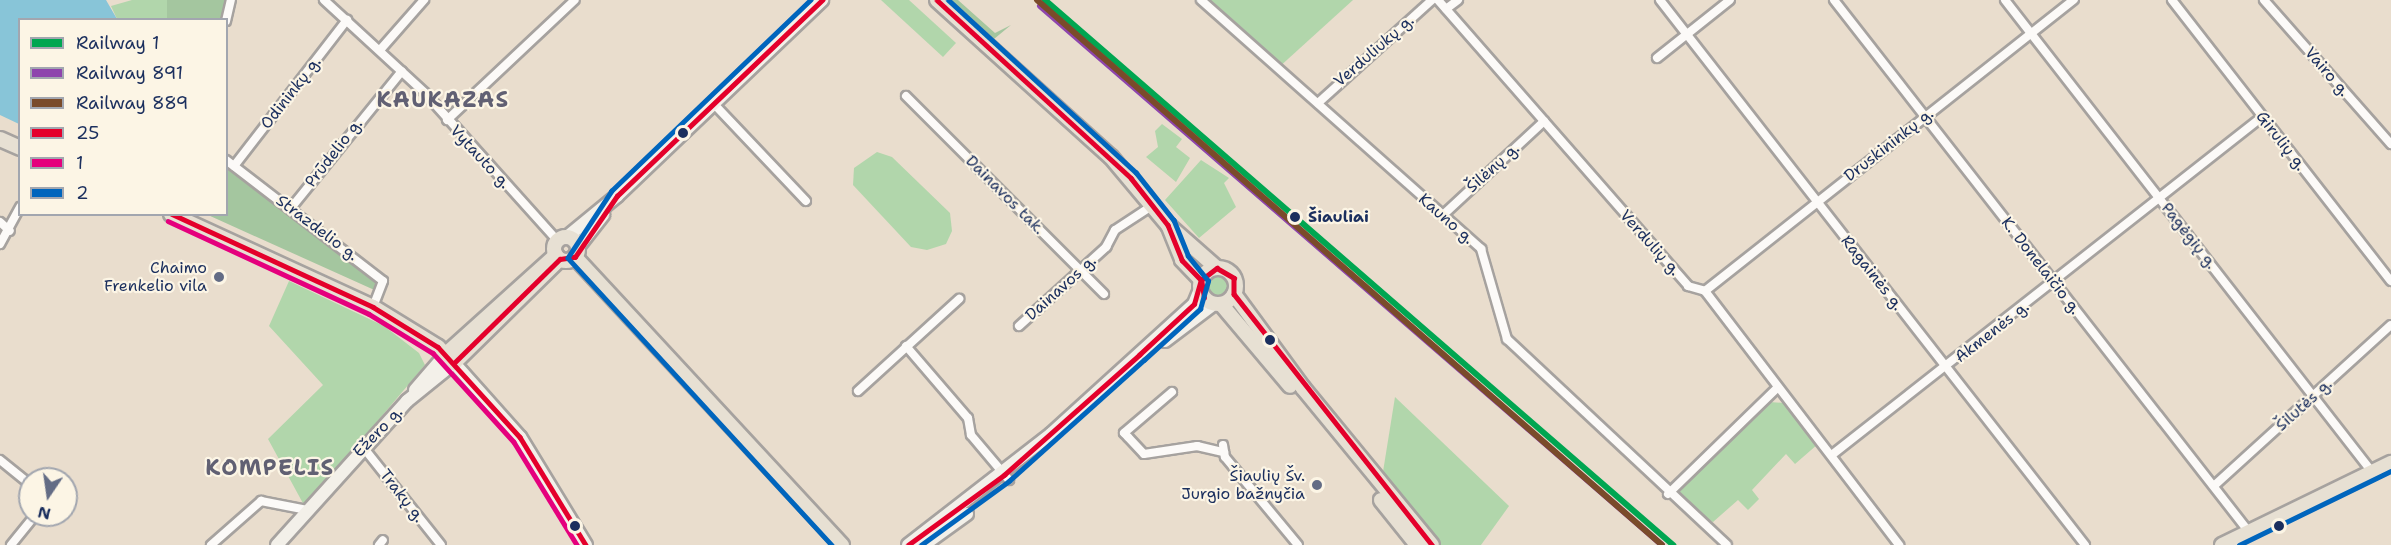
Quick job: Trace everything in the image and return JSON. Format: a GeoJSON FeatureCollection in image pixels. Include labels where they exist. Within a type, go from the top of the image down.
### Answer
{"type":"FeatureCollection","features":[{"type":"Feature","properties":{"kind":"main road"},"geometry":{"type":"LineString","coordinates":[[617,196],[576,252],[558,257],[562,239],[617,196],[822,0]]}},
{"type":"Feature","properties":{"kind":"main road"},"geometry":{"type":"LineString","coordinates":[[937,0],[1098,145],[1154,205],[1168,225],[1182,260],[1200,285],[1420,543]]}},
{"type":"Feature","properties":{"kind":"main road"},"geometry":{"type":"LineString","coordinates":[[0,139],[18,147]]}},
{"type":"Feature","properties":{"kind":"main road"},"geometry":{"type":"LineString","coordinates":[[175,216],[373,307],[450,359],[519,437],[586,545]]}},
{"type":"Feature","properties":{"kind":"main road"},"geometry":{"type":"LineString","coordinates":[[1168,225],[1217,268],[1234,278],[1234,294],[1420,543]]}},
{"type":"Feature","properties":{"kind":"main road"},"geometry":{"type":"LineString","coordinates":[[562,239],[842,545]]}},
{"type":"Feature","properties":{"kind":"main road","name":"Ežero g."},"geometry":{"type":"LineString","coordinates":[[277,545],[363,447],[407,401],[558,257]]}},
{"type":"Feature","properties":{"kind":"main road"},"geometry":{"type":"LineString","coordinates":[[908,545],[1007,477],[1194,304],[1200,285],[1217,268]]}},
{"type":"Feature","properties":{"kind":"main road"},"geometry":{"type":"LineString","coordinates":[[924,545],[1007,477],[1174,333],[1234,294]]}},
{"type":"Feature","properties":{"kind":"main road"},"geometry":{"type":"LineString","coordinates":[[2222,545],[2391,463]]}},
{"type":"Feature","properties":{"kind":"street"},"geometry":{"type":"LineString","coordinates":[[227,18],[231,0]]}},
{"type":"Feature","properties":{"kind":"street","name":"Vytauto g."},"geometry":{"type":"LineString","coordinates":[[324,0],[402,71],[562,239]]}},
{"type":"Feature","properties":{"kind":"street"},"geometry":{"type":"LineString","coordinates":[[380,50],[424,0]]}},
{"type":"Feature","properties":{"kind":"street"},"geometry":{"type":"LineString","coordinates":[[447,120],[574,0]]}},
{"type":"Feature","properties":{"kind":"street","name":"Kauno g."},"geometry":{"type":"LineString","coordinates":[[1201,0],[1481,249],[1507,339],[1668,494],[1727,545]]}},
{"type":"Feature","properties":{"kind":"street","name":"Verduliukų g."},"geometry":{"type":"LineString","coordinates":[[1318,103],[1432,0]]}},
{"type":"Feature","properties":{"kind":"street","name":"Verdulių g."},"geometry":{"type":"LineString","coordinates":[[1438,0],[1688,286],[1705,291],[1777,388],[1833,454],[1899,545]]}},
{"type":"Feature","properties":{"kind":"street"},"geometry":{"type":"LineString","coordinates":[[1446,9],[1458,0]]}},
{"type":"Feature","properties":{"kind":"street","name":"Ragainės g."},"geometry":{"type":"LineString","coordinates":[[1660,0],[2085,545]]}},
{"type":"Feature","properties":{"kind":"street"},"geometry":{"type":"LineString","coordinates":[[1657,58],[1730,0]]}},
{"type":"Feature","properties":{"kind":"street","name":"K. Donelaičio g."},"geometry":{"type":"LineString","coordinates":[[1833,0],[2216,484],[2249,532]]}},
{"type":"Feature","properties":{"kind":"street","name":"Pagėgių g."},"geometry":{"type":"LineString","coordinates":[[2006,0],[2372,472]]}},
{"type":"Feature","properties":{"kind":"street","name":"Druskininkų g."},"geometry":{"type":"LineString","coordinates":[[1705,291],[1816,201],[2074,0]]}},
{"type":"Feature","properties":{"kind":"street","name":"Girulių g."},"geometry":{"type":"LineString","coordinates":[[2172,0],[2391,281]]}},
{"type":"Feature","properties":{"kind":"street","name":"Vairo g."},"geometry":{"type":"LineString","coordinates":[[2264,0],[2391,144]]}},
{"type":"Feature","properties":{"kind":"street","name":"Odininkų g."},"geometry":{"type":"LineString","coordinates":[[230,163],[347,20]]}},
{"type":"Feature","properties":{"kind":"street","name":"Prūdelio g."},"geometry":{"type":"LineString","coordinates":[[291,208],[402,71]]}},
{"type":"Feature","properties":{"kind":"street","name":"Dainavos tak."},"geometry":{"type":"LineString","coordinates":[[906,96],[1104,294]]}},
{"type":"Feature","properties":{"kind":"street"},"geometry":{"type":"LineString","coordinates":[[713,104],[806,201]]}},
{"type":"Feature","properties":{"kind":"street","name":"Akmenės g."},"geometry":{"type":"LineString","coordinates":[[1833,454],[1947,367],[2158,196],[2262,117]]}},
{"type":"Feature","properties":{"kind":"street","name":"Šilėnų g."},"geometry":{"type":"LineString","coordinates":[[1443,215],[1544,121]]}},
{"type":"Feature","properties":{"kind":"street","name":"Strazdelio g."},"geometry":{"type":"LineString","coordinates":[[230,163],[291,208],[383,282],[373,307]]}},
{"type":"Feature","properties":{"kind":"street","name":"Dainavos g."},"geometry":{"type":"LineString","coordinates":[[1018,326],[1106,247],[1114,230],[1154,205]]}},
{"type":"Feature","properties":{"kind":"street"},"geometry":{"type":"LineString","coordinates":[[0,244],[10,231],[18,212]]}},
{"type":"Feature","properties":{"kind":"street"},"geometry":{"type":"LineString","coordinates":[[0,222],[10,231]]}},
{"type":"Feature","properties":{"kind":"street"},"geometry":{"type":"LineString","coordinates":[[858,391],[959,299]]}},
{"type":"Feature","properties":{"kind":"street","name":"Šilutės g."},"geometry":{"type":"LineString","coordinates":[[2216,484],[2391,325]]}},
{"type":"Feature","properties":{"kind":"street"},"geometry":{"type":"LineString","coordinates":[[906,346],[968,418],[971,435],[1007,477]]}},
{"type":"Feature","properties":{"kind":"street"},"geometry":{"type":"LineString","coordinates":[[1668,494],[1777,388]]}},
{"type":"Feature","properties":{"kind":"street"},"geometry":{"type":"LineString","coordinates":[[1172,392],[1124,433],[1144,454],[1197,446],[1224,448],[1298,545]]}},
{"type":"Feature","properties":{"kind":"street","name":"Trakų g."},"geometry":{"type":"LineString","coordinates":[[363,447],[441,545]]}},
{"type":"Feature","properties":{"kind":"street"},"geometry":{"type":"LineString","coordinates":[[0,460],[18,474]]}},
{"type":"Feature","properties":{"kind":"street"},"geometry":{"type":"LineString","coordinates":[[211,545],[261,501],[307,510]]}},
{"type":"Feature","properties":{"kind":"street"},"geometry":{"type":"LineString","coordinates":[[11,545],[25,527]]}},
{"type":"Feature","properties":{"kind":"green space"},"geometry":{"type":"Polygon","coordinates":[[[132,0],[231,0],[226,18],[117,18],[111,6],[132,0]]]}},
{"type":"Feature","properties":{"kind":"green space"},"geometry":{"type":"Polygon","coordinates":[[[167,0],[231,0],[231,20],[228,18],[167,18],[167,0]]]}},
{"type":"Feature","properties":{"kind":"green space"},"geometry":{"type":"Polygon","coordinates":[[[881,0],[909,0],[956,43],[943,57],[881,0]]]}},
{"type":"Feature","properties":{"kind":"green space"},"geometry":{"type":"Polygon","coordinates":[[[951,0],[958,0],[995,33],[1011,25],[994,39],[951,0]]]}},
{"type":"Feature","properties":{"kind":"green space"},"geometry":{"type":"Polygon","coordinates":[[[1201,0],[1353,0],[1277,69],[1201,0]]]}},
{"type":"Feature","properties":{"kind":"green space"},"geometry":{"type":"Polygon","coordinates":[[[1162,124],[1182,139],[1176,147],[1190,158],[1176,182],[1146,157],[1158,147],[1155,131],[1162,124]]]}},
{"type":"Feature","properties":{"kind":"green space"},"geometry":{"type":"Polygon","coordinates":[[[877,152],[892,157],[950,213],[952,231],[946,244],[927,250],[911,247],[853,185],[854,168],[877,152]]]}},
{"type":"Feature","properties":{"kind":"green space"},"geometry":{"type":"Polygon","coordinates":[[[1201,160],[1229,178],[1224,183],[1236,207],[1199,238],[1165,200],[1201,160]]]}},
{"type":"Feature","properties":{"kind":"green space"},"geometry":{"type":"Polygon","coordinates":[[[228,161],[383,281],[381,293],[210,216],[228,216],[228,161]]]}},
{"type":"Feature","properties":{"kind":"green space"},"geometry":{"type":"Polygon","coordinates":[[[1217,276],[1225,279],[1228,287],[1225,295],[1217,298],[1209,295],[1206,287],[1209,279],[1217,276]]]}},
{"type":"Feature","properties":{"kind":"green space"},"geometry":{"type":"Polygon","coordinates":[[[289,281],[384,326],[419,353],[425,365],[305,507],[268,439],[323,385],[269,326],[289,281]]]}},
{"type":"Feature","properties":{"kind":"green space"},"geometry":{"type":"Polygon","coordinates":[[[1395,397],[1509,506],[1481,545],[1437,545],[1382,478],[1395,397]]]}},
{"type":"Feature","properties":{"kind":"green space"},"geometry":{"type":"Polygon","coordinates":[[[1769,402],[1784,403],[1818,444],[1795,464],[1786,454],[1752,490],[1759,499],[1748,510],[1738,500],[1713,522],[1701,517],[1678,494],[1679,487],[1769,402]]]}},
{"type":"Feature","properties":{"kind":"water"},"geometry":{"type":"Polygon","coordinates":[[[0,0],[106,0],[116,18],[18,18],[18,124],[0,115],[0,0]]]}},
{"type":"Feature","properties":{"kind":"rail line","name":"889"},"geometry":{"type":"LineString","coordinates":[[1037,0],[1662,545]]}},
{"type":"Feature","properties":{"kind":"rail line","name":"1"},"geometry":{"type":"LineString","coordinates":[[1045,0],[1673,545]]}},
{"type":"Feature","properties":{"kind":"rail line","name":"891"},"geometry":{"type":"LineString","coordinates":[[1040,6],[1662,545]]}},
{"type":"Feature","properties":{"kind":"transit line","name":"2"},"geometry":{"type":"LineString","coordinates":[[811,0],[612,191],[568,258],[832,545]]}},
{"type":"Feature","properties":{"kind":"transit line","name":"25"},"geometry":{"type":"LineString","coordinates":[[560,259],[575,257],[617,196],[822,0]]}},
{"type":"Feature","properties":{"kind":"transit line","name":"25"},"geometry":{"type":"LineString","coordinates":[[937,0],[1131,178],[1168,225],[1182,260],[1201,280]]}},
{"type":"Feature","properties":{"kind":"transit line","name":"2"},"geometry":{"type":"LineString","coordinates":[[921,545],[1009,481],[1200,309],[1208,281],[1188,256],[1174,221],[1136,173],[948,0]]}},
{"type":"Feature","properties":{"kind":"transit line","name":"25"},"geometry":{"type":"LineString","coordinates":[[176,216],[373,307],[438,347],[520,437],[586,545]]}},
{"type":"Feature","properties":{"kind":"transit line","name":"1"},"geometry":{"type":"LineString","coordinates":[[168,221],[369,314],[433,353],[514,442],[577,545]]}},
{"type":"Feature","properties":{"kind":"transit line","name":"25"},"geometry":{"type":"LineString","coordinates":[[454,363],[560,259]]}},
{"type":"Feature","properties":{"kind":"transit line","name":"25"},"geometry":{"type":"LineString","coordinates":[[1204,298],[1201,280],[1217,268],[1234,278],[1234,294]]}},
{"type":"Feature","properties":{"kind":"transit line","name":"25"},"geometry":{"type":"LineString","coordinates":[[908,545],[1004,475],[1139,355],[1194,304],[1201,280]]}},
{"type":"Feature","properties":{"kind":"transit line","name":"25"},"geometry":{"type":"LineString","coordinates":[[1234,294],[1432,545]]}},
{"type":"Feature","properties":{"kind":"transit line","name":"2"},"geometry":{"type":"LineString","coordinates":[[2239,545],[2391,471]]}},
{"type":"Feature","properties":{"kind":"place","name":"Šiauliai"},"geometry":{"type":"Point","coordinates":[1295,217]}},
{"type":"Feature","properties":{"kind":"place","name":"Chaimo Frenkelio vila"},"geometry":{"type":"Point","coordinates":[219,277]}},
{"type":"Feature","properties":{"kind":"place","name":"Šiaulių Šv. Jurgio bažnyčia"},"geometry":{"type":"Point","coordinates":[1317,485]}},
{"type":"Feature","properties":{"kind":"district","name":"KAUKAZAS"},"geometry":{"type":"Point","coordinates":[443,100]}},
{"type":"Feature","properties":{"kind":"district","name":"KOMPELIS"},"geometry":{"type":"Point","coordinates":[270,468]}}]}
